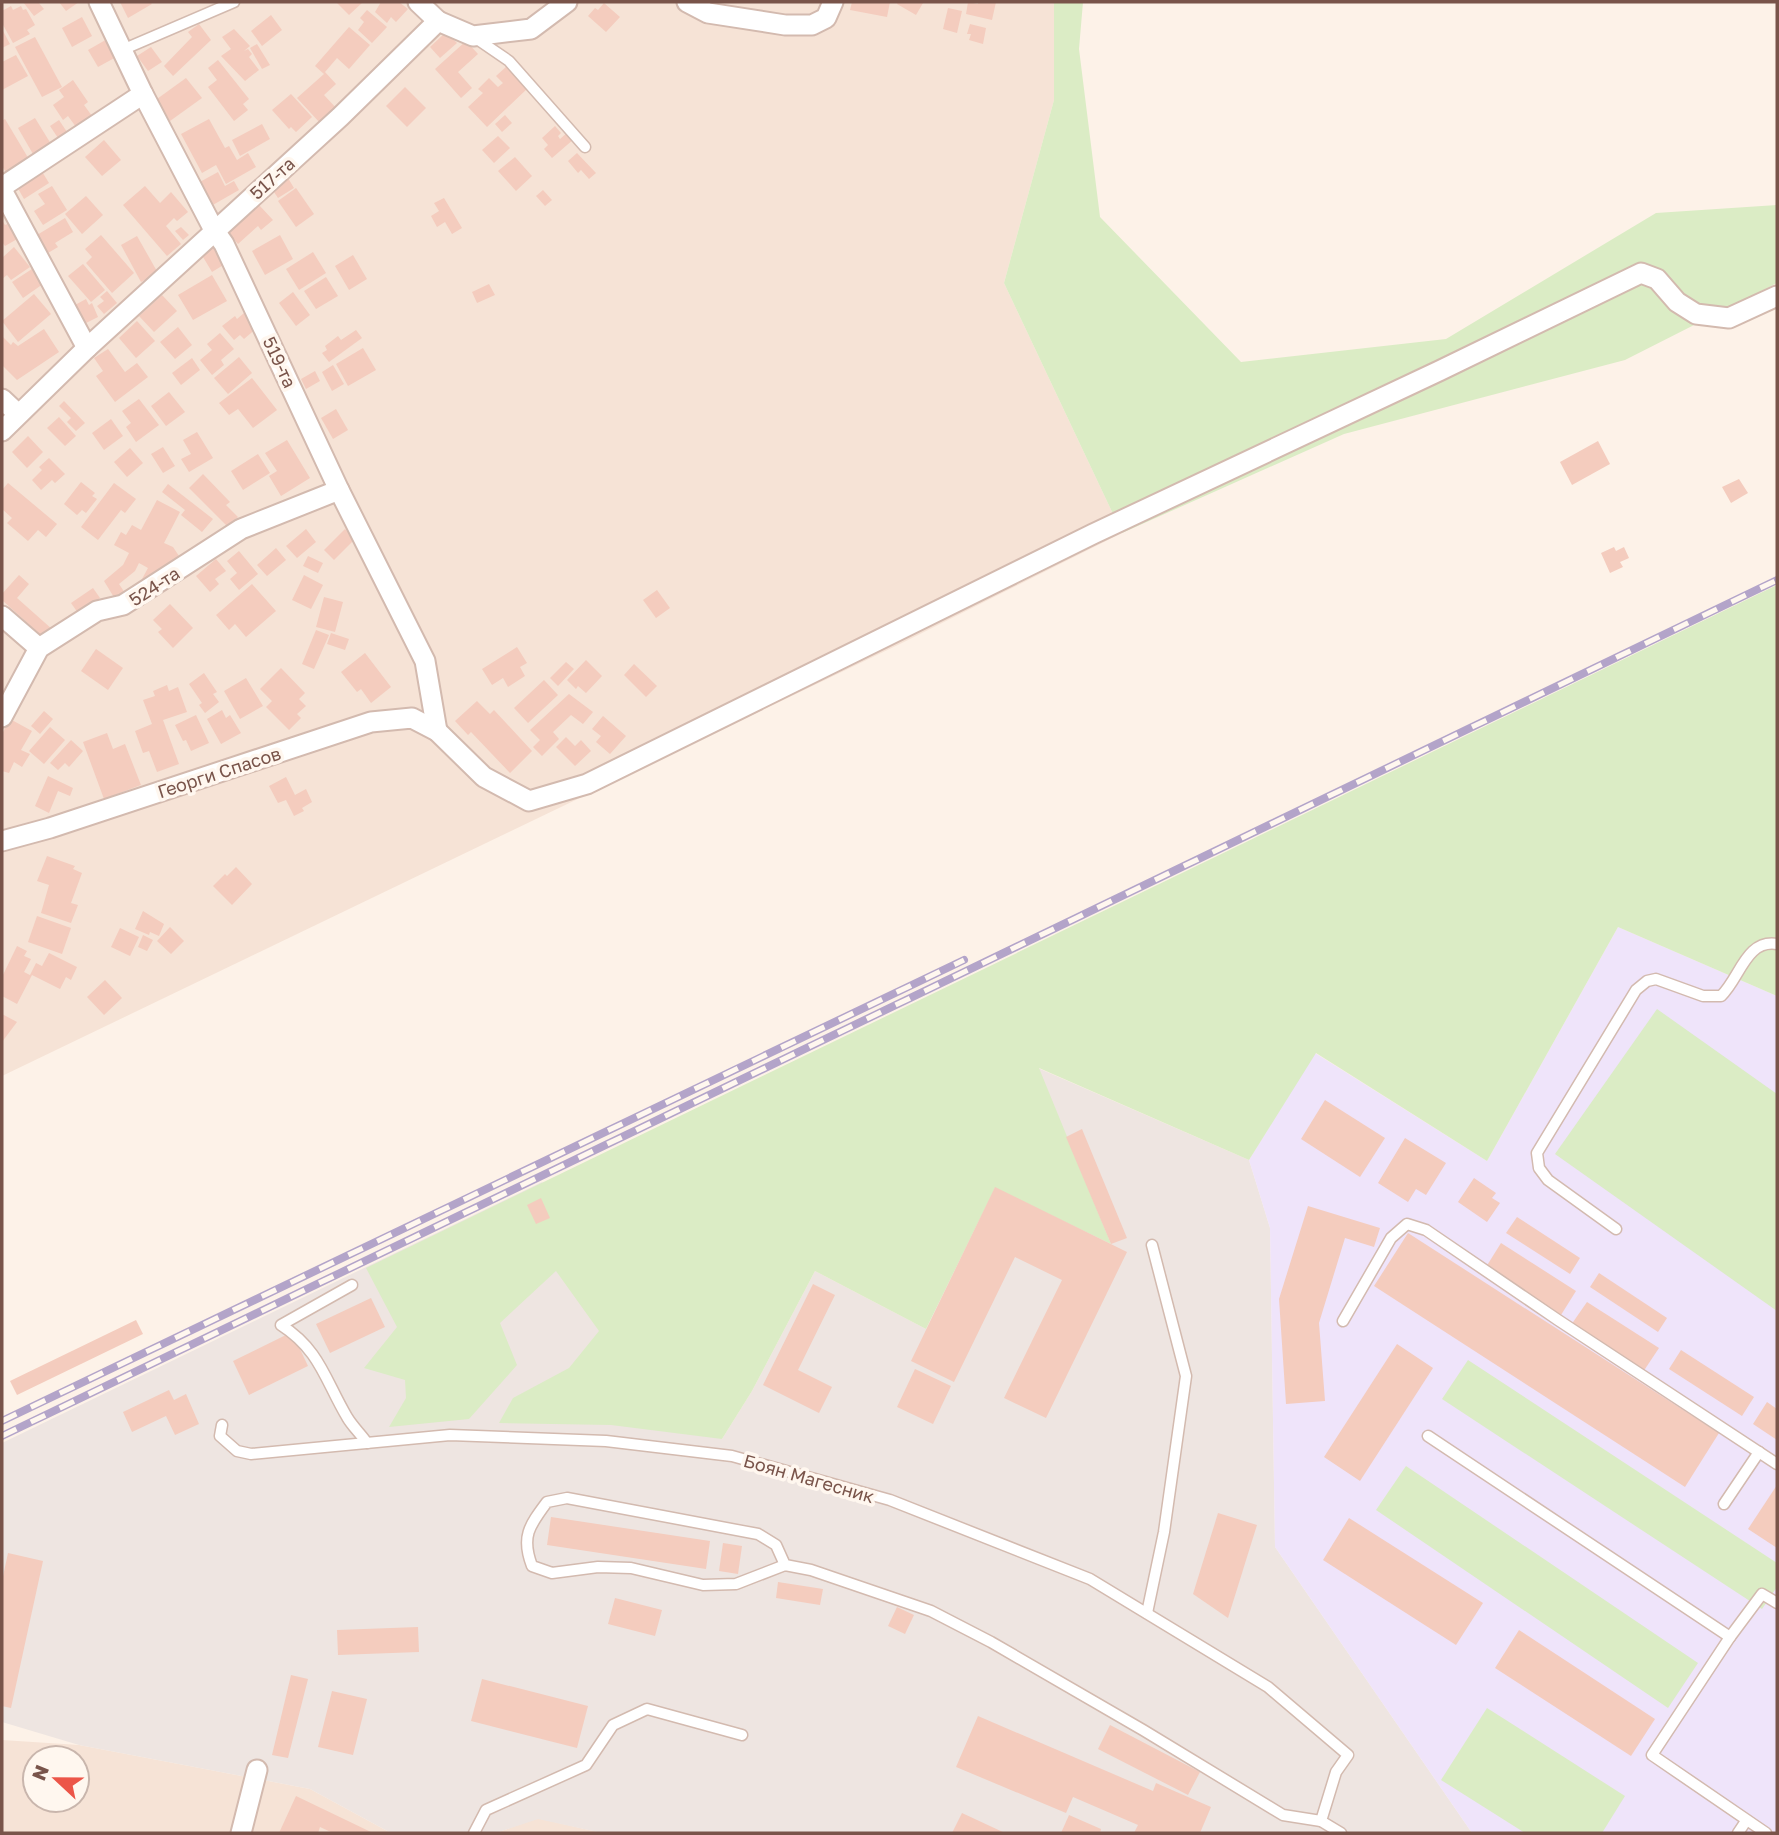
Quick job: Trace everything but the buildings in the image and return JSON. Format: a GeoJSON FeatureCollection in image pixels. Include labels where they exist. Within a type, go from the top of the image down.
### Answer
{"type":"FeatureCollection","features":[{"type":"Feature","properties":{"kind":"street","name":"519-та"},"geometry":{"type":"LineString","coordinates":[[99,2],[143,94],[214,230],[224,244],[340,490],[425,661],[437,731]]}},
{"type":"Feature","properties":{"kind":"street"},"geometry":{"type":"LineString","coordinates":[[418,2],[438,21],[472,36],[531,29],[567,2]]}},
{"type":"Feature","properties":{"kind":"street"},"geometry":{"type":"LineString","coordinates":[[687,2],[708,13],[785,26],[812,25],[826,18],[833,2]]}},
{"type":"Feature","properties":{"kind":"street","name":"517-та"},"geometry":{"type":"LineString","coordinates":[[2,431],[214,230],[340,117],[438,21]]}},
{"type":"Feature","properties":{"kind":"street"},"geometry":{"type":"LineString","coordinates":[[88,348],[2,188],[143,94]]}},
{"type":"Feature","properties":{"kind":"street"},"geometry":{"type":"LineString","coordinates":[[437,731],[484,776],[529,801],[587,784],[1093,534],[1641,273],[1657,279],[1677,302],[1696,314],[1729,318],[1777,296]]}},
{"type":"Feature","properties":{"kind":"street"},"geometry":{"type":"LineString","coordinates":[[2,399],[18,414]]}},
{"type":"Feature","properties":{"kind":"street","name":"524-та"},"geometry":{"type":"LineString","coordinates":[[2,717],[39,648],[97,611],[123,605],[241,529],[340,490]]}},
{"type":"Feature","properties":{"kind":"street"},"geometry":{"type":"LineString","coordinates":[[2,616],[39,648]]}},
{"type":"Feature","properties":{"kind":"street","name":"Георги Спасов"},"geometry":{"type":"LineString","coordinates":[[2,841],[50,828],[371,722],[412,718],[437,731]]}},
{"type":"Feature","properties":{"kind":"street"},"geometry":{"type":"LineString","coordinates":[[241,1833],[257,1770]]}},
{"type":"Feature","properties":{"kind":"lane"},"geometry":{"type":"LineString","coordinates":[[122,50],[234,2]]}},
{"type":"Feature","properties":{"kind":"lane"},"geometry":{"type":"LineString","coordinates":[[472,36],[509,61],[585,147]]}},
{"type":"Feature","properties":{"kind":"lane"},"geometry":{"type":"LineString","coordinates":[[1616,1229],[1548,1180],[1539,1168],[1537,1153],[1636,990],[1647,981],[1656,979],[1703,996],[1721,996],[1731,986],[1749,953],[1762,945],[1777,944]]}},
{"type":"Feature","properties":{"kind":"lane"},"geometry":{"type":"LineString","coordinates":[[1343,1321],[1391,1238],[1407,1224],[1426,1230],[1777,1464]]}},
{"type":"Feature","properties":{"kind":"lane"},"geometry":{"type":"LineString","coordinates":[[1147,1613],[1164,1532],[1186,1376],[1152,1245]]}},
{"type":"Feature","properties":{"kind":"lane"},"geometry":{"type":"LineString","coordinates":[[352,1285],[281,1325],[299,1336],[326,1374],[348,1419],[368,1443]]}},
{"type":"Feature","properties":{"kind":"lane","name":"Боян Магесник"},"geometry":{"type":"LineString","coordinates":[[222,1425],[220,1436],[237,1451],[251,1454],[450,1435],[606,1441],[732,1456],[890,1500],[1090,1578],[1268,1687],[1348,1755],[1336,1772],[1321,1821]]}},
{"type":"Feature","properties":{"kind":"lane"},"geometry":{"type":"LineString","coordinates":[[1428,1436],[1730,1637]]}},
{"type":"Feature","properties":{"kind":"lane"},"geometry":{"type":"LineString","coordinates":[[1724,1504],[1759,1452]]}},
{"type":"Feature","properties":{"kind":"lane"},"geometry":{"type":"LineString","coordinates":[[785,1565],[776,1545],[758,1534],[566,1498],[547,1502],[532,1522],[526,1548],[532,1566],[552,1573],[598,1567],[631,1568],[703,1585],[736,1584],[785,1565],[811,1570],[931,1611],[992,1642],[1283,1815],[1321,1821],[1341,1833]]}},
{"type":"Feature","properties":{"kind":"lane"},"geometry":{"type":"LineString","coordinates":[[1766,1833],[1652,1755],[1730,1637],[1762,1594],[1777,1603]]}},
{"type":"Feature","properties":{"kind":"lane"},"geometry":{"type":"LineString","coordinates":[[474,1833],[486,1810],[586,1765],[613,1725],[647,1709],[742,1735]]}},
{"type":"Feature","properties":{"kind":"lane"},"geometry":{"type":"LineString","coordinates":[[1738,1833],[1746,1821]]}},
{"type":"Feature","properties":{"kind":"shaded area"},"geometry":{"type":"Polygon","coordinates":[[[2,2],[1054,2],[1054,100],[1004,283],[1122,533],[904,642],[2,1076],[2,2]]]}},
{"type":"Feature","properties":{"kind":"shaded area"},"geometry":{"type":"Polygon","coordinates":[[[1618,927],[1777,996],[1777,1833],[1472,1833],[1275,1547],[1270,1228],[1249,1160],[1315,1053],[1487,1161],[1618,927]]]}},
{"type":"Feature","properties":{"kind":"shaded area"},"geometry":{"type":"Polygon","coordinates":[[[1038,1068],[1249,1160],[1270,1228],[1275,1547],[1472,1833],[602,1833],[538,1819],[496,1833],[391,1833],[310,1789],[91,1747],[91,1744],[76,1744],[2,1722],[2,1443],[542,1182],[722,1439],[752,1391],[815,1271],[926,1329],[995,1187],[1110,1243],[1038,1068]]]}},
{"type":"Feature","properties":{"kind":"shaded area"},"geometry":{"type":"Polygon","coordinates":[[[2,1740],[64,1744],[21,1744],[21,1814],[91,1814],[91,1747],[310,1789],[391,1833],[2,1833],[2,1740]]]}},
{"type":"Feature","properties":{"kind":"shaded area"},"geometry":{"type":"Polygon","coordinates":[[[537,1818],[602,1833],[496,1833],[537,1818]]]}},
{"type":"Feature","properties":{"kind":"green space"},"geometry":{"type":"Polygon","coordinates":[[[1054,2],[1083,2],[1079,49],[1100,217],[1241,362],[1446,339],[1656,213],[1777,205],[1777,283],[1625,360],[1344,434],[1122,533],[1004,283],[1054,100],[1054,2]]]}},
{"type":"Feature","properties":{"kind":"green space"},"geometry":{"type":"Polygon","coordinates":[[[1777,585],[1777,996],[1618,927],[1487,1161],[1316,1053],[1249,1160],[1039,1068],[1111,1244],[995,1188],[926,1329],[815,1271],[752,1391],[722,1439],[611,1425],[499,1423],[513,1398],[569,1368],[599,1331],[556,1271],[500,1323],[517,1365],[469,1419],[389,1427],[406,1398],[405,1380],[364,1368],[397,1327],[366,1268],[1777,585]]]}},
{"type":"Feature","properties":{"kind":"green space"},"geometry":{"type":"Polygon","coordinates":[[[1657,1009],[1777,1094],[1777,1311],[1555,1154],[1657,1009]]]}},
{"type":"Feature","properties":{"kind":"green space"},"geometry":{"type":"Polygon","coordinates":[[[1468,1360],[1777,1563],[1777,1587],[1762,1609],[1442,1399],[1468,1360]]]}},
{"type":"Feature","properties":{"kind":"green space"},"geometry":{"type":"Polygon","coordinates":[[[1406,1466],[1698,1663],[1668,1708],[1376,1510],[1406,1466]]]}},
{"type":"Feature","properties":{"kind":"green space"},"geometry":{"type":"Polygon","coordinates":[[[1487,1708],[1625,1796],[1602,1833],[1525,1833],[1441,1780],[1487,1708]]]}},
{"type":"Feature","properties":{"kind":"railway"},"geometry":{"type":"LineString","coordinates":[[2,1436],[1777,580]]}},
{"type":"Feature","properties":{"kind":"railway"},"geometry":{"type":"LineString","coordinates":[[2,1421],[964,960]]}}]}
